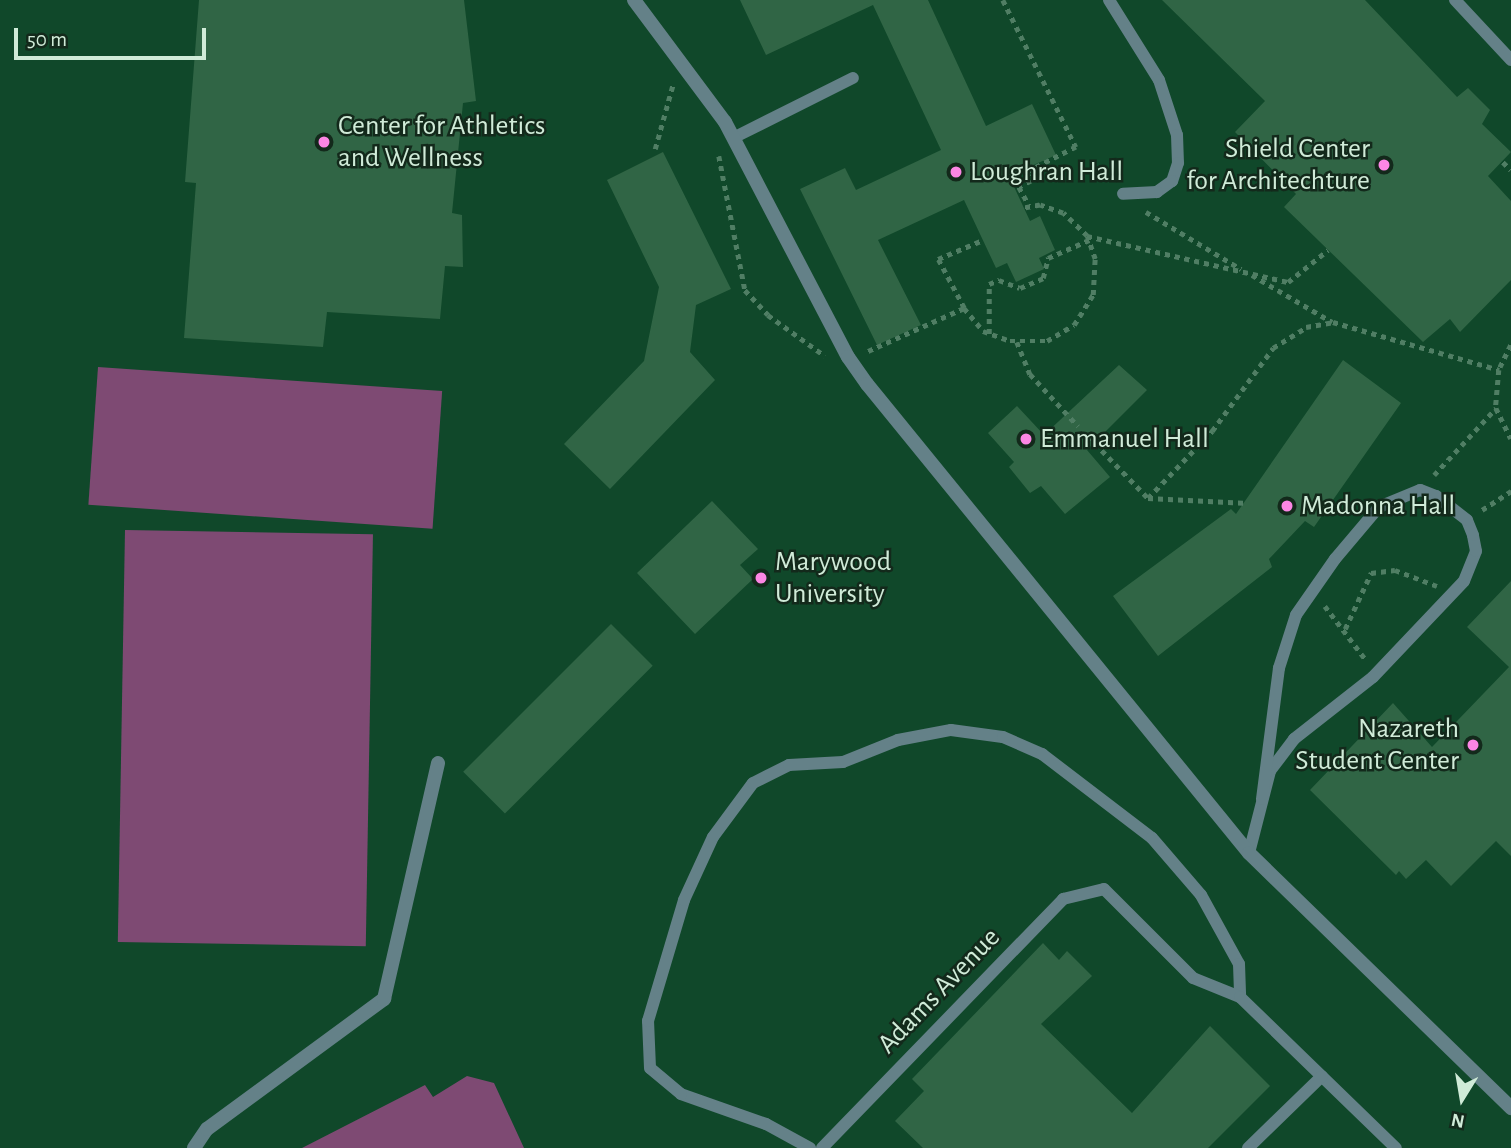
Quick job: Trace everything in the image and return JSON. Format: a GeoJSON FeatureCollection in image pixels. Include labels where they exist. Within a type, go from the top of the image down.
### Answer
{"type":"FeatureCollection","features":[{"type":"Feature","properties":{"kind":"street"},"geometry":{"type":"LineString","coordinates":[[634,0],[733,138],[848,357],[1249,853],[1511,1108]]}},
{"type":"Feature","properties":{"kind":"street"},"geometry":{"type":"LineString","coordinates":[[194,1148],[218,1120],[384,999],[438,763]]}},
{"type":"Feature","properties":{"kind":"lane"},"geometry":{"type":"LineString","coordinates":[[1109,0],[1159,80],[1177,135],[1178,163],[1172,181],[1157,192],[1123,194]]}},
{"type":"Feature","properties":{"kind":"lane"},"geometry":{"type":"LineString","coordinates":[[1455,0],[1511,60]]}},
{"type":"Feature","properties":{"kind":"lane"},"geometry":{"type":"LineString","coordinates":[[733,138],[853,78]]}},
{"type":"Feature","properties":{"kind":"lane"},"geometry":{"type":"LineString","coordinates":[[1249,853],[1270,771],[1294,740],[1373,677],[1451,598],[1464,581],[1476,551],[1467,520],[1436,496],[1420,491],[1379,507],[1316,585],[1283,647],[1262,799]]}},
{"type":"Feature","properties":{"kind":"lane"},"geometry":{"type":"LineString","coordinates":[[810,1148],[766,1124],[681,1094],[650,1068],[648,1021],[684,900],[713,837],[753,783],[789,765],[843,762],[898,740],[951,730],[1003,737],[1042,754],[1152,838],[1201,895],[1239,964],[1240,997],[1396,1148]]}},
{"type":"Feature","properties":{"kind":"lane","name":"Adams Avenue"},"geometry":{"type":"LineString","coordinates":[[822,1148],[1063,899],[1104,889],[1193,978],[1240,997]]}},
{"type":"Feature","properties":{"kind":"lane"},"geometry":{"type":"LineString","coordinates":[[1248,1148],[1322,1076]]}},
{"type":"Feature","properties":{"kind":"path"},"geometry":{"type":"LineString","coordinates":[[1003,0],[1076,147],[1027,172],[1031,181],[1019,187],[1027,207],[1063,213],[1088,238],[1288,282],[1328,250]]}},
{"type":"Feature","properties":{"kind":"path"},"geometry":{"type":"LineString","coordinates":[[655,149],[678,63]]}},
{"type":"Feature","properties":{"kind":"path"},"geometry":{"type":"LineString","coordinates":[[716,141],[746,290],[768,315],[837,365],[862,343],[868,352],[964,308]]}},
{"type":"Feature","properties":{"kind":"path"},"geometry":{"type":"LineString","coordinates":[[1503,162],[1511,170]]}},
{"type":"Feature","properties":{"kind":"path"},"geometry":{"type":"LineString","coordinates":[[1145,212],[1333,322],[1499,370]]}},
{"type":"Feature","properties":{"kind":"path"},"geometry":{"type":"LineString","coordinates":[[989,334],[989,284],[999,280],[1020,288],[1044,278],[1048,258],[1088,238]]}},
{"type":"Feature","properties":{"kind":"path"},"geometry":{"type":"LineString","coordinates":[[983,240],[938,259],[964,308],[989,334],[1029,344],[1061,336],[1084,311],[1095,275],[1088,238]]}},
{"type":"Feature","properties":{"kind":"path"},"geometry":{"type":"LineString","coordinates":[[1147,498],[1212,431],[1273,348],[1306,327],[1333,322]]}},
{"type":"Feature","properties":{"kind":"path"},"geometry":{"type":"LineString","coordinates":[[1017,342],[1030,374],[1077,426]]}},
{"type":"Feature","properties":{"kind":"path"},"geometry":{"type":"LineString","coordinates":[[1511,345],[1499,370],[1496,408],[1511,439]]}},
{"type":"Feature","properties":{"kind":"path"},"geometry":{"type":"LineString","coordinates":[[1440,480],[1433,474],[1496,408]]}},
{"type":"Feature","properties":{"kind":"path"},"geometry":{"type":"LineString","coordinates":[[1088,436],[1147,498],[1248,503]]}},
{"type":"Feature","properties":{"kind":"path"},"geometry":{"type":"LineString","coordinates":[[1478,513],[1511,491]]}},
{"type":"Feature","properties":{"kind":"path"},"geometry":{"type":"LineString","coordinates":[[1472,506],[1481,521]]}},
{"type":"Feature","properties":{"kind":"path"},"geometry":{"type":"LineString","coordinates":[[1345,629],[1364,583],[1380,570],[1419,576],[1451,598]]}},
{"type":"Feature","properties":{"kind":"path"},"geometry":{"type":"LineString","coordinates":[[1322,602],[1345,629],[1366,661]]}},
{"type":"Feature","properties":{"kind":"shaded area"},"geometry":{"type":"Polygon","coordinates":[[[98,367],[442,391],[433,529],[88,505],[98,367]]]}},
{"type":"Feature","properties":{"kind":"shaded area"},"geometry":{"type":"Polygon","coordinates":[[[125,530],[373,534],[366,946],[118,942],[125,530]]]}},
{"type":"Feature","properties":{"kind":"shaded area"},"geometry":{"type":"Polygon","coordinates":[[[467,1076],[494,1083],[524,1148],[302,1148],[425,1085],[433,1097],[467,1076]]]}},
{"type":"Feature","properties":{"kind":"building","name":"Center for Athletics and Wellness"},"geometry":{"type":"Polygon","coordinates":[[[199,0],[464,0],[476,101],[463,103],[452,213],[462,215],[463,267],[445,266],[440,319],[327,312],[323,347],[184,338],[196,183],[185,182],[199,0]]]}},
{"type":"Feature","properties":{"kind":"building","name":"Loughran Hall"},"geometry":{"type":"Polygon","coordinates":[[[740,0],[928,0],[986,126],[1032,104],[1056,155],[1009,176],[1030,221],[1040,216],[1055,250],[1039,258],[1044,269],[1016,282],[1007,263],[996,268],[964,200],[878,240],[921,325],[877,345],[800,189],[845,168],[856,190],[941,150],[873,5],[766,55],[740,0]]]}},
{"type":"Feature","properties":{"kind":"building","name":"Shield Center for Architechture"},"geometry":{"type":"Polygon","coordinates":[[[1162,0],[1365,0],[1457,97],[1468,88],[1490,110],[1482,124],[1511,152],[1488,176],[1511,201],[1511,280],[1460,332],[1450,319],[1423,342],[1284,207],[1296,194],[1235,132],[1265,101],[1162,0]]]}},
{"type":"Feature","properties":{"kind":"building"},"geometry":{"type":"Polygon","coordinates":[[[663,152],[731,289],[696,305],[690,352],[715,380],[610,489],[564,444],[644,361],[659,287],[607,180],[663,152]]]}},
{"type":"Feature","properties":{"kind":"building","name":"Madonna Hall"},"geometry":{"type":"Polygon","coordinates":[[[1343,360],[1401,403],[1314,527],[1305,521],[1269,559],[1272,567],[1158,656],[1113,596],[1231,509],[1236,514],[1343,360]]]}},
{"type":"Feature","properties":{"kind":"building","name":"Emmanuel Hall"},"geometry":{"type":"Polygon","coordinates":[[[1119,365],[1147,390],[1087,450],[1110,477],[1065,514],[1041,486],[1030,493],[1009,467],[1014,462],[988,433],[1017,406],[1044,435],[1119,365]]]}},
{"type":"Feature","properties":{"kind":"building"},"geometry":{"type":"Polygon","coordinates":[[[712,501],[758,549],[740,565],[753,579],[695,634],[637,573],[712,501]]]}},
{"type":"Feature","properties":{"kind":"building","name":"Nazareth Student Center"},"geometry":{"type":"Polygon","coordinates":[[[1511,581],[1511,856],[1496,841],[1451,886],[1426,860],[1406,879],[1399,871],[1396,875],[1310,790],[1393,703],[1432,747],[1509,667],[1467,627],[1511,581]]]}},
{"type":"Feature","properties":{"kind":"building"},"geometry":{"type":"Polygon","coordinates":[[[611,624],[653,666],[505,814],[463,772],[611,624]]]}},
{"type":"Feature","properties":{"kind":"building"},"geometry":{"type":"Polygon","coordinates":[[[1043,943],[1059,960],[1067,951],[1092,976],[1041,1024],[1132,1113],[1210,1026],[1270,1086],[1208,1148],[923,1148],[895,1121],[924,1091],[912,1079],[1043,943]]]}},
{"type":"Feature","properties":{"kind":"place","name":"Center for Athletics and Wellness"},"geometry":{"type":"Point","coordinates":[324,142]}},
{"type":"Feature","properties":{"kind":"place","name":"Shield Center for Architechture"},"geometry":{"type":"Point","coordinates":[1384,165]}},
{"type":"Feature","properties":{"kind":"place","name":"Loughran Hall"},"geometry":{"type":"Point","coordinates":[956,172]}},
{"type":"Feature","properties":{"kind":"place","name":"Emmanuel Hall"},"geometry":{"type":"Point","coordinates":[1026,439]}},
{"type":"Feature","properties":{"kind":"place","name":"Madonna Hall"},"geometry":{"type":"Point","coordinates":[1287,506]}},
{"type":"Feature","properties":{"kind":"place","name":"Marywood University"},"geometry":{"type":"Point","coordinates":[761,578]}},
{"type":"Feature","properties":{"kind":"place","name":"Nazareth Student Center"},"geometry":{"type":"Point","coordinates":[1473,745]}}]}
